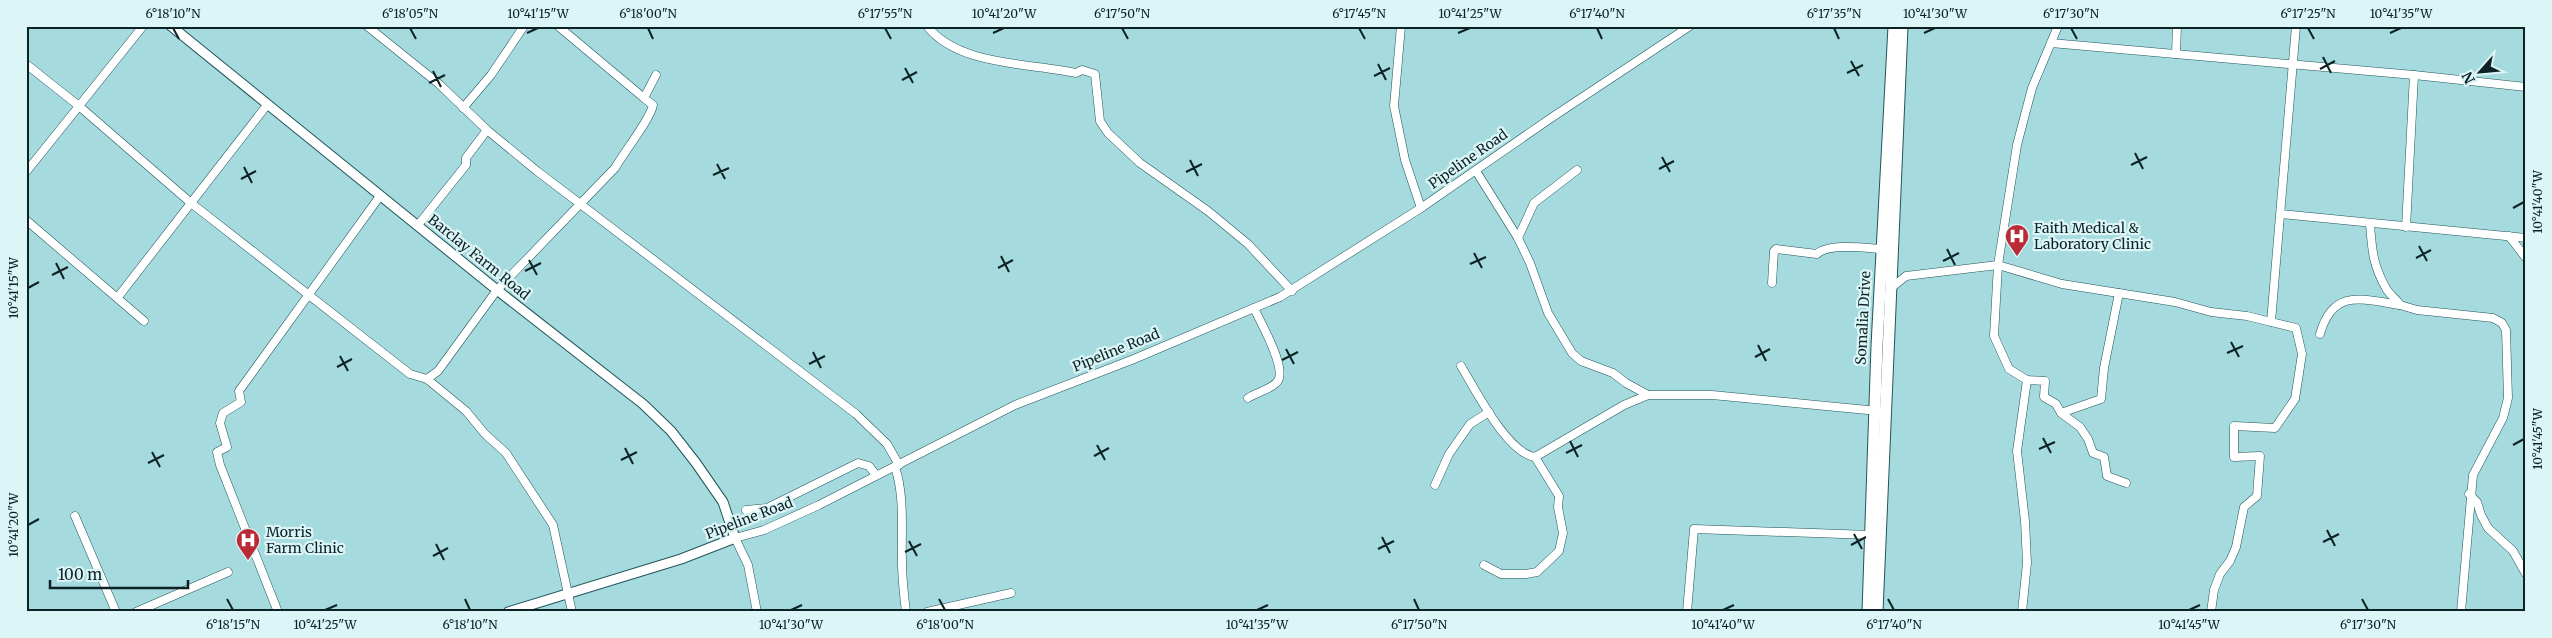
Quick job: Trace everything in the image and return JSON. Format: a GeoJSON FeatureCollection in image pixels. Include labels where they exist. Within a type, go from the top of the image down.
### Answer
{"type":"FeatureCollection","features":[{"type":"Feature","properties":{"kind":"main road","name":"Somalia Drive"},"geometry":{"type":"LineString","coordinates":[[1877,612],[1882,249],[1894,26]]}},
{"type":"Feature","properties":{"kind":"main road","name":"Somalia Drive"},"geometry":{"type":"LineString","coordinates":[[1868,612],[1871,535],[1889,290],[1902,26]]}},
{"type":"Feature","properties":{"kind":"street"},"geometry":{"type":"LineString","coordinates":[[26,172],[143,26]]}},
{"type":"Feature","properties":{"kind":"street","name":"Barclay Farm Road"},"geometry":{"type":"LineString","coordinates":[[171,26],[496,290],[643,404],[672,431],[723,502],[735,538]]}},
{"type":"Feature","properties":{"kind":"street"},"geometry":{"type":"LineString","coordinates":[[367,26],[439,84],[488,130],[856,414],[887,444],[897,466],[899,478],[902,514],[902,579],[906,612]]}},
{"type":"Feature","properties":{"kind":"street"},"geometry":{"type":"LineString","coordinates":[[463,108],[491,75],[524,26]]}},
{"type":"Feature","properties":{"kind":"street"},"geometry":{"type":"LineString","coordinates":[[427,380],[438,371],[496,290],[615,168],[627,146],[651,114],[653,105],[558,26]]}},
{"type":"Feature","properties":{"kind":"street"},"geometry":{"type":"LineString","coordinates":[[927,26],[951,48],[985,58],[1095,74],[1100,121],[1108,133],[1140,163],[1208,211],[1248,244],[1292,291]]}},
{"type":"Feature","properties":{"kind":"street"},"geometry":{"type":"LineString","coordinates":[[1401,26],[1394,106],[1403,151],[1421,208]]}},
{"type":"Feature","properties":{"kind":"street","name":"Pipeline Road"},"geometry":{"type":"LineString","coordinates":[[508,612],[681,559],[735,538],[764,530],[897,466],[1015,405],[1134,359],[1292,291],[1421,208],[1690,26]]}},
{"type":"Feature","properties":{"kind":"street"},"geometry":{"type":"LineString","coordinates":[[2058,26],[2032,88],[2017,145],[1998,265],[1994,336],[2009,369],[2027,380],[2045,381],[2044,397],[2056,404],[2061,414],[2080,427],[2088,439],[2093,453],[2104,457],[2107,476],[2126,484]]}},
{"type":"Feature","properties":{"kind":"street"},"geometry":{"type":"LineString","coordinates":[[2176,54],[2177,26]]}},
{"type":"Feature","properties":{"kind":"street"},"geometry":{"type":"LineString","coordinates":[[2271,322],[2296,26]]}},
{"type":"Feature","properties":{"kind":"street"},"geometry":{"type":"LineString","coordinates":[[2051,42],[2414,75],[2526,88]]}},
{"type":"Feature","properties":{"kind":"street"},"geometry":{"type":"LineString","coordinates":[[26,64],[78,106],[190,203],[410,374],[427,380],[466,411],[485,434],[506,453],[552,524],[570,594],[572,612]]}},
{"type":"Feature","properties":{"kind":"street"},"geometry":{"type":"LineString","coordinates":[[644,98],[656,75]]}},
{"type":"Feature","properties":{"kind":"street"},"geometry":{"type":"LineString","coordinates":[[2406,227],[2414,75]]}},
{"type":"Feature","properties":{"kind":"street"},"geometry":{"type":"LineString","coordinates":[[118,296],[267,105]]}},
{"type":"Feature","properties":{"kind":"street"},"geometry":{"type":"LineString","coordinates":[[418,225],[466,164],[466,158],[488,130]]}},
{"type":"Feature","properties":{"kind":"street"},"geometry":{"type":"LineString","coordinates":[[1518,238],[1534,203],[1577,170]]}},
{"type":"Feature","properties":{"kind":"street"},"geometry":{"type":"LineString","coordinates":[[1476,171],[1518,238],[1530,262],[1548,314],[1572,354],[1581,361],[1614,373],[1626,383],[1648,395]]}},
{"type":"Feature","properties":{"kind":"street"},"geometry":{"type":"LineString","coordinates":[[278,612],[230,493],[217,452],[227,447],[220,423],[223,412],[240,402],[239,391],[380,196]]}},
{"type":"Feature","properties":{"kind":"street"},"geometry":{"type":"LineString","coordinates":[[2281,214],[2526,238]]}},
{"type":"Feature","properties":{"kind":"street"},"geometry":{"type":"LineString","coordinates":[[26,220],[118,296],[144,321]]}},
{"type":"Feature","properties":{"kind":"street"},"geometry":{"type":"LineString","coordinates":[[2370,224],[2373,263],[2387,290],[2396,297],[2400,305]]}},
{"type":"Feature","properties":{"kind":"street"},"geometry":{"type":"LineString","coordinates":[[2509,236],[2526,258]]}},
{"type":"Feature","properties":{"kind":"street"},"geometry":{"type":"LineString","coordinates":[[1772,283],[1774,251],[1776,249],[1817,254],[1821,250],[1831,248],[1882,249]]}},
{"type":"Feature","properties":{"kind":"street"},"geometry":{"type":"LineString","coordinates":[[1889,290],[1906,276],[1998,265],[2062,284],[2119,293],[2296,328],[2302,354],[2295,399],[2274,428],[2234,426],[2234,457],[2260,456],[2259,488],[2257,496],[2244,507],[2236,546],[2230,561],[2220,574],[2214,590],[2211,612]]}},
{"type":"Feature","properties":{"kind":"street"},"geometry":{"type":"LineString","coordinates":[[2061,414],[2101,400],[2104,368],[2119,293]]}},
{"type":"Feature","properties":{"kind":"street"},"geometry":{"type":"LineString","coordinates":[[2320,334],[2324,319],[2336,305],[2356,298],[2400,305],[2417,310],[2493,318],[2502,323],[2506,330],[2508,398],[2506,409],[2478,462],[2469,494],[2461,612]]}},
{"type":"Feature","properties":{"kind":"street"},"geometry":{"type":"LineString","coordinates":[[1248,398],[1277,383],[1280,378],[1280,366],[1254,308]]}},
{"type":"Feature","properties":{"kind":"street"},"geometry":{"type":"LineString","coordinates":[[1461,366],[1489,412],[1514,446],[1528,456],[1535,456],[1624,405],[1648,395],[1712,395],[1880,411]]}},
{"type":"Feature","properties":{"kind":"street"},"geometry":{"type":"LineString","coordinates":[[2022,612],[2027,563],[2025,521],[2017,451],[2027,380]]}},
{"type":"Feature","properties":{"kind":"street"},"geometry":{"type":"LineString","coordinates":[[1435,485],[1448,454],[1470,424],[1489,412]]}},
{"type":"Feature","properties":{"kind":"street"},"geometry":{"type":"LineString","coordinates":[[1484,565],[1501,574],[1537,572],[1559,551],[1563,533],[1558,508],[1559,496],[1535,456]]}},
{"type":"Feature","properties":{"kind":"street"},"geometry":{"type":"LineString","coordinates":[[746,510],[767,508],[858,463],[869,466],[876,475]]}},
{"type":"Feature","properties":{"kind":"street"},"geometry":{"type":"LineString","coordinates":[[2469,494],[2477,502],[2480,515],[2488,528],[2513,551],[2526,574]]}},
{"type":"Feature","properties":{"kind":"street"},"geometry":{"type":"LineString","coordinates":[[75,516],[116,612]]}},
{"type":"Feature","properties":{"kind":"street"},"geometry":{"type":"LineString","coordinates":[[1687,612],[1694,529],[1871,535]]}},
{"type":"Feature","properties":{"kind":"street"},"geometry":{"type":"LineString","coordinates":[[735,538],[748,565],[757,612]]}},
{"type":"Feature","properties":{"kind":"street"},"geometry":{"type":"LineString","coordinates":[[136,612],[228,572]]}},
{"type":"Feature","properties":{"kind":"street"},"geometry":{"type":"LineString","coordinates":[[927,612],[1011,593]]}},
{"type":"Feature","properties":{"kind":"place","name":"Faith Medical & Laboratory Clinic"},"geometry":{"type":"Point","coordinates":[2017,257]}},
{"type":"Feature","properties":{"kind":"place","name":"Morris Farm Clinic"},"geometry":{"type":"Point","coordinates":[248,561]}}]}
